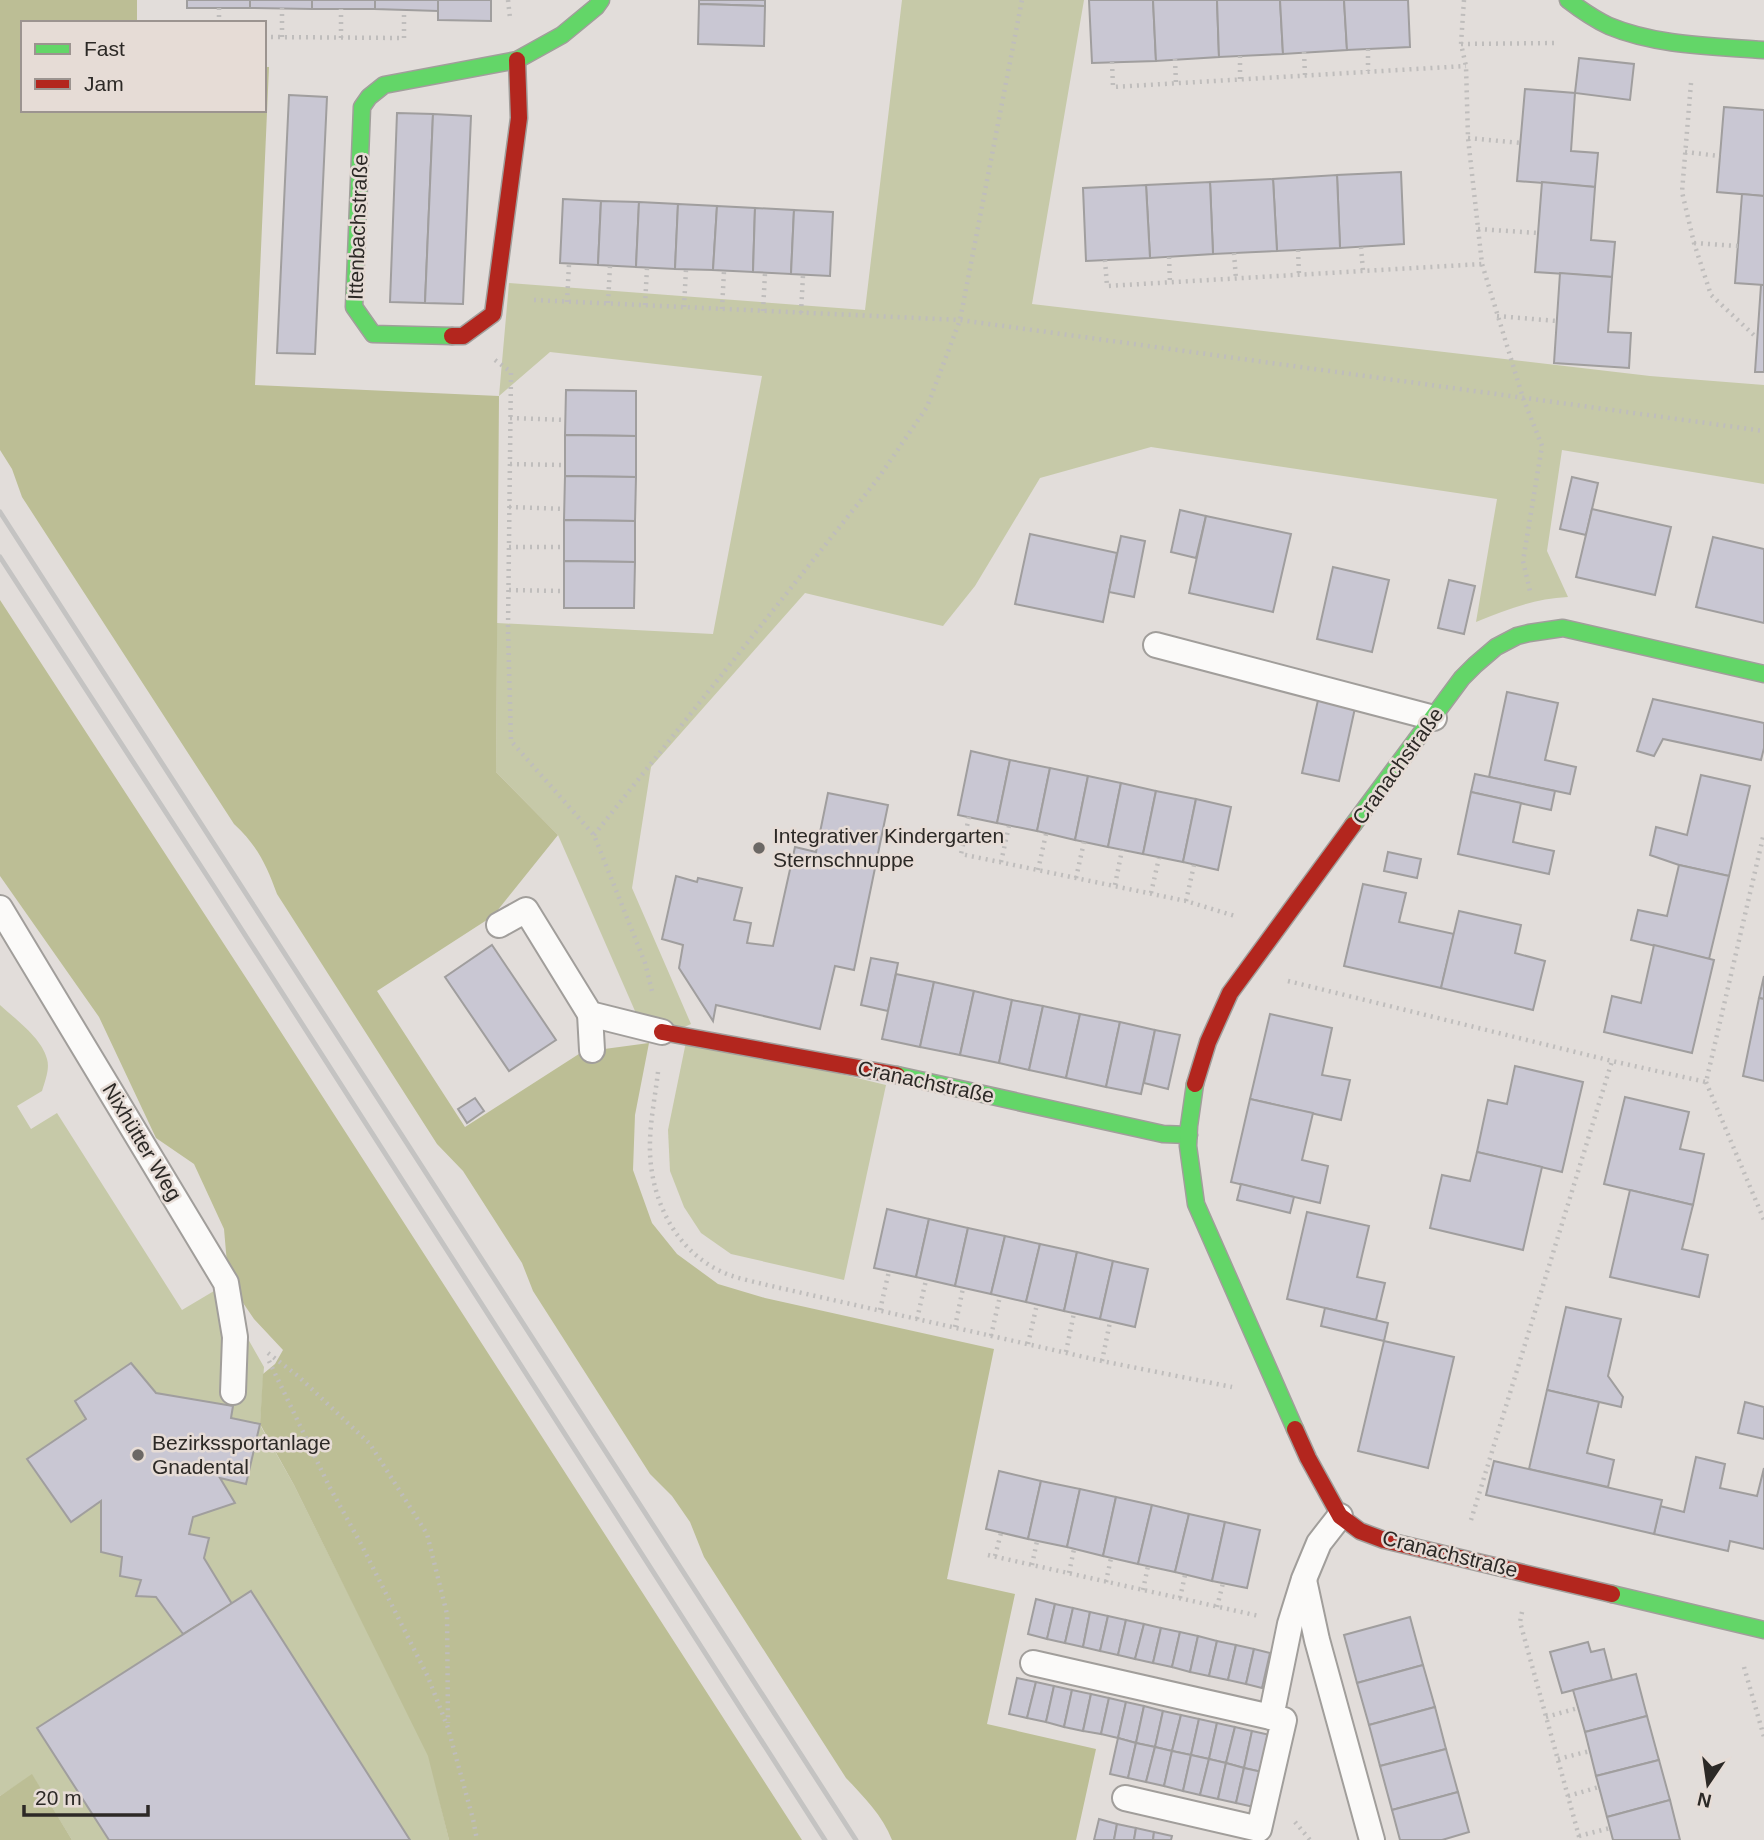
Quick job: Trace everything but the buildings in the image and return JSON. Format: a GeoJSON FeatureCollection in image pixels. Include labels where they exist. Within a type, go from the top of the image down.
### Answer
{"type":"FeatureCollection","features":[{"type":"Feature","properties":{"kind":"street","name":"Ittenbachstraße"},"geometry":{"type":"LineString","coordinates":[[463,336],[373,334],[354,307],[362,107],[369,97],[384,85],[517,60],[562,35],[601,0]]}},
{"type":"Feature","properties":{"kind":"street"},"geometry":{"type":"LineString","coordinates":[[1568,0],[1602,24],[1647,37],[1764,50]]}},
{"type":"Feature","properties":{"kind":"street"},"geometry":{"type":"LineString","coordinates":[[463,336],[494,314],[519,118],[517,60]]}},
{"type":"Feature","properties":{"kind":"street","name":"Cranachstraße"},"geometry":{"type":"LineString","coordinates":[[1764,674],[1563,628],[1520,634],[1502,642],[1488,653],[1462,678],[1225,1002],[1200,1068],[1191,1107],[1189,1135],[1189,1165],[1196,1204],[1308,1458],[1340,1516],[1360,1531],[1384,1540],[1764,1630]]}},
{"type":"Feature","properties":{"kind":"street","name":"Cranachstraße"},"geometry":{"type":"LineString","coordinates":[[662,1032],[887,1073],[1163,1134],[1189,1135]]}},
{"type":"Feature","properties":{"kind":"lane"},"geometry":{"type":"LineString","coordinates":[[1156,645],[1434,718]]}},
{"type":"Feature","properties":{"kind":"lane","name":"Nixhütter Weg"},"geometry":{"type":"LineString","coordinates":[[0,908],[226,1283],[235,1337],[233,1392]]}},
{"type":"Feature","properties":{"kind":"lane"},"geometry":{"type":"LineString","coordinates":[[499,925],[526,910],[590,1014],[592,1050]]}},
{"type":"Feature","properties":{"kind":"lane"},"geometry":{"type":"LineString","coordinates":[[590,1014],[662,1032]]}},
{"type":"Feature","properties":{"kind":"lane"},"geometry":{"type":"LineString","coordinates":[[1271,1717],[1290,1624],[1304,1579],[1319,1543],[1340,1516]]}},
{"type":"Feature","properties":{"kind":"lane"},"geometry":{"type":"LineString","coordinates":[[1304,1579],[1317,1640],[1372,1840]]}},
{"type":"Feature","properties":{"kind":"lane"},"geometry":{"type":"LineString","coordinates":[[1033,1663],[1284,1720],[1259,1829],[1125,1798]]}},
{"type":"Feature","properties":{"kind":"path"},"geometry":{"type":"LineString","coordinates":[[594,835],[877,480],[927,407],[960,320],[1021,0]]}},
{"type":"Feature","properties":{"kind":"path"},"geometry":{"type":"LineString","coordinates":[[1464,0],[1461,44],[1482,264],[1523,398],[1542,446],[1523,561],[1539,630]]}},
{"type":"Feature","properties":{"kind":"path"},"geometry":{"type":"LineString","coordinates":[[219,8],[219,21]]}},
{"type":"Feature","properties":{"kind":"path"},"geometry":{"type":"LineString","coordinates":[[282,8],[282,37]]}},
{"type":"Feature","properties":{"kind":"path"},"geometry":{"type":"LineString","coordinates":[[341,9],[341,38]]}},
{"type":"Feature","properties":{"kind":"path"},"geometry":{"type":"LineString","coordinates":[[404,10],[404,38]]}},
{"type":"Feature","properties":{"kind":"path"},"geometry":{"type":"LineString","coordinates":[[1461,44],[1564,43],[1602,24]]}},
{"type":"Feature","properties":{"kind":"path"},"geometry":{"type":"LineString","coordinates":[[266,37],[416,38],[434,77]]}},
{"type":"Feature","properties":{"kind":"path"},"geometry":{"type":"LineString","coordinates":[[1694,43],[1682,192],[1711,295],[1757,338]]}},
{"type":"Feature","properties":{"kind":"path"},"geometry":{"type":"LineString","coordinates":[[1368,49],[1368,71]]}},
{"type":"Feature","properties":{"kind":"path"},"geometry":{"type":"LineString","coordinates":[[1304,52],[1305,75]]}},
{"type":"Feature","properties":{"kind":"path"},"geometry":{"type":"LineString","coordinates":[[1240,56],[1240,79]]}},
{"type":"Feature","properties":{"kind":"path"},"geometry":{"type":"LineString","coordinates":[[1175,59],[1177,84]]}},
{"type":"Feature","properties":{"kind":"path"},"geometry":{"type":"LineString","coordinates":[[1112,62],[1113,87],[1465,66]]}},
{"type":"Feature","properties":{"kind":"path"},"geometry":{"type":"LineString","coordinates":[[1468,138],[1521,143]]}},
{"type":"Feature","properties":{"kind":"path"},"geometry":{"type":"LineString","coordinates":[[1685,152],[1720,156]]}},
{"type":"Feature","properties":{"kind":"path"},"geometry":{"type":"LineString","coordinates":[[1478,229],[1538,233]]}},
{"type":"Feature","properties":{"kind":"path"},"geometry":{"type":"LineString","coordinates":[[1695,243],[1738,246]]}},
{"type":"Feature","properties":{"kind":"path"},"geometry":{"type":"LineString","coordinates":[[1361,247],[1363,271]]}},
{"type":"Feature","properties":{"kind":"path"},"geometry":{"type":"LineString","coordinates":[[1298,250],[1299,275]]}},
{"type":"Feature","properties":{"kind":"path"},"geometry":{"type":"LineString","coordinates":[[1234,253],[1236,279]]}},
{"type":"Feature","properties":{"kind":"path"},"geometry":{"type":"LineString","coordinates":[[1169,257],[1170,283]]}},
{"type":"Feature","properties":{"kind":"path"},"geometry":{"type":"LineString","coordinates":[[1105,260],[1107,286],[1482,264]]}},
{"type":"Feature","properties":{"kind":"path"},"geometry":{"type":"LineString","coordinates":[[567,302],[569,264]]}},
{"type":"Feature","properties":{"kind":"path"},"geometry":{"type":"LineString","coordinates":[[608,303],[610,265]]}},
{"type":"Feature","properties":{"kind":"path"},"geometry":{"type":"LineString","coordinates":[[645,305],[647,268]]}},
{"type":"Feature","properties":{"kind":"path"},"geometry":{"type":"LineString","coordinates":[[684,307],[686,269]]}},
{"type":"Feature","properties":{"kind":"path"},"geometry":{"type":"LineString","coordinates":[[722,309],[724,271]]}},
{"type":"Feature","properties":{"kind":"path"},"geometry":{"type":"LineString","coordinates":[[763,311],[765,273]]}},
{"type":"Feature","properties":{"kind":"path"},"geometry":{"type":"LineString","coordinates":[[801,313],[803,275]]}},
{"type":"Feature","properties":{"kind":"path"},"geometry":{"type":"LineString","coordinates":[[496,298],[960,320],[1764,431]]}},
{"type":"Feature","properties":{"kind":"path"},"geometry":{"type":"LineString","coordinates":[[1497,316],[1557,321]]}},
{"type":"Feature","properties":{"kind":"path"},"geometry":{"type":"LineString","coordinates":[[463,336],[511,372],[508,629],[511,741],[594,835],[645,963],[662,1032],[650,1151],[652,1175],[657,1198],[675,1233],[703,1262],[723,1273],[1102,1361],[1242,1389],[1273,1381]]}},
{"type":"Feature","properties":{"kind":"path"},"geometry":{"type":"LineString","coordinates":[[510,418],[565,420]]}},
{"type":"Feature","properties":{"kind":"path"},"geometry":{"type":"LineString","coordinates":[[510,464],[565,466]]}},
{"type":"Feature","properties":{"kind":"path"},"geometry":{"type":"LineString","coordinates":[[509,507],[564,509]]}},
{"type":"Feature","properties":{"kind":"path"},"geometry":{"type":"LineString","coordinates":[[509,547],[564,547]]}},
{"type":"Feature","properties":{"kind":"path"},"geometry":{"type":"LineString","coordinates":[[509,590],[564,591]]}},
{"type":"Feature","properties":{"kind":"path"},"geometry":{"type":"LineString","coordinates":[[969,817],[961,854],[1186,901],[1233,915],[1273,935]]}},
{"type":"Feature","properties":{"kind":"path"},"geometry":{"type":"LineString","coordinates":[[1001,862],[1009,826]]}},
{"type":"Feature","properties":{"kind":"path"},"geometry":{"type":"LineString","coordinates":[[1764,833],[1706,1082],[1764,1220]]}},
{"type":"Feature","properties":{"kind":"path"},"geometry":{"type":"LineString","coordinates":[[1038,870],[1046,834]]}},
{"type":"Feature","properties":{"kind":"path"},"geometry":{"type":"LineString","coordinates":[[1076,878],[1084,842]]}},
{"type":"Feature","properties":{"kind":"path"},"geometry":{"type":"LineString","coordinates":[[1115,886],[1122,850]]}},
{"type":"Feature","properties":{"kind":"path"},"geometry":{"type":"LineString","coordinates":[[1152,893],[1159,858]]}},
{"type":"Feature","properties":{"kind":"path"},"geometry":{"type":"LineString","coordinates":[[1186,901],[1194,865]]}},
{"type":"Feature","properties":{"kind":"path"},"geometry":{"type":"LineString","coordinates":[[1251,963],[1283,980],[1706,1082]]}},
{"type":"Feature","properties":{"kind":"path"},"geometry":{"type":"LineString","coordinates":[[1460,1558],[1612,1061]]}},
{"type":"Feature","properties":{"kind":"path"},"geometry":{"type":"LineString","coordinates":[[880,1310],[888,1271]]}},
{"type":"Feature","properties":{"kind":"path"},"geometry":{"type":"LineString","coordinates":[[918,1319],[926,1280]]}},
{"type":"Feature","properties":{"kind":"path"},"geometry":{"type":"LineString","coordinates":[[955,1327],[963,1288]]}},
{"type":"Feature","properties":{"kind":"path"},"geometry":{"type":"LineString","coordinates":[[991,1336],[999,1296]]}},
{"type":"Feature","properties":{"kind":"path"},"geometry":{"type":"LineString","coordinates":[[1028,1344],[1037,1304]]}},
{"type":"Feature","properties":{"kind":"path"},"geometry":{"type":"LineString","coordinates":[[1066,1352],[1074,1313]]}},
{"type":"Feature","properties":{"kind":"path"},"geometry":{"type":"LineString","coordinates":[[1102,1361],[1110,1321]]}},
{"type":"Feature","properties":{"kind":"path"},"geometry":{"type":"LineString","coordinates":[[448,1728],[447,1614],[427,1534],[370,1444],[298,1376],[263,1349],[329,1486],[428,1677],[448,1728],[477,1840]]}},
{"type":"Feature","properties":{"kind":"path"},"geometry":{"type":"LineString","coordinates":[[995,1556],[1001,1533]]}},
{"type":"Feature","properties":{"kind":"path"},"geometry":{"type":"LineString","coordinates":[[1032,1565],[1037,1541]]}},
{"type":"Feature","properties":{"kind":"path"},"geometry":{"type":"LineString","coordinates":[[1069,1573],[1074,1549]]}},
{"type":"Feature","properties":{"kind":"path"},"geometry":{"type":"LineString","coordinates":[[988,1555],[1290,1624]]}},
{"type":"Feature","properties":{"kind":"path"},"geometry":{"type":"LineString","coordinates":[[1106,1582],[1111,1558]]}},
{"type":"Feature","properties":{"kind":"path"},"geometry":{"type":"LineString","coordinates":[[1143,1590],[1148,1566]]}},
{"type":"Feature","properties":{"kind":"path"},"geometry":{"type":"LineString","coordinates":[[1529,1574],[1520,1622],[1580,1838],[1610,1828]]}},
{"type":"Feature","properties":{"kind":"path"},"geometry":{"type":"LineString","coordinates":[[1180,1598],[1185,1575]]}},
{"type":"Feature","properties":{"kind":"path"},"geometry":{"type":"LineString","coordinates":[[1217,1607],[1223,1583]]}},
{"type":"Feature","properties":{"kind":"path"},"geometry":{"type":"LineString","coordinates":[[1742,1625],[1739,1647],[1764,1737]]}},
{"type":"Feature","properties":{"kind":"path"},"geometry":{"type":"LineString","coordinates":[[1546,1717],[1578,1709]]}},
{"type":"Feature","properties":{"kind":"path"},"geometry":{"type":"LineString","coordinates":[[1558,1759],[1590,1751]]}},
{"type":"Feature","properties":{"kind":"path"},"geometry":{"type":"LineString","coordinates":[[1568,1796],[1599,1787]]}},
{"type":"Feature","properties":{"kind":"green space"},"geometry":{"type":"Polygon","coordinates":[[[0,0],[137,0],[137,21],[21,21],[21,112],[266,112],[266,67],[269,67],[255,385],[499,396],[496,772],[558,835],[493,916],[377,991],[465,1127],[582,1052],[649,1043],[635,1115],[633,1170],[652,1223],[677,1254],[718,1284],[765,1298],[994,1349],[947,1579],[1015,1594],[987,1724],[1096,1749],[1076,1840],[892,1840],[878,1815],[846,1778],[704,1557],[690,1522],[672,1496],[650,1474],[533,1291],[522,1263],[463,1171],[437,1144],[277,894],[255,848],[234,824],[22,497],[12,469],[0,450],[0,0]]]}},
{"type":"Feature","properties":{"kind":"green space"},"geometry":{"type":"Polygon","coordinates":[[[902,0],[1084,0],[1032,304],[1650,376],[1764,385],[1764,484],[1562,450],[1547,551],[1568,597],[1532,602],[1476,622],[1497,499],[1151,447],[1040,478],[975,586],[943,626],[805,593],[651,767],[632,888],[691,1024],[649,1043],[558,835],[496,772],[497,623],[713,634],[762,376],[550,352],[499,396],[509,283],[865,310],[902,0]]]}},
{"type":"Feature","properties":{"kind":"green space"},"geometry":{"type":"Polygon","coordinates":[[[0,600],[802,1840],[449,1840],[428,1756],[294,1485],[260,1424],[263,1374],[275,1364],[283,1350],[254,1319],[237,1294],[228,1275],[224,1229],[194,1164],[156,1138],[99,1017],[0,876],[0,600]]]}},
{"type":"Feature","properties":{"kind":"green space","name":"Bezirkssportanlage Gnadental"},"geometry":{"type":"Polygon","coordinates":[[[0,1005],[34,1036],[48,1063],[42,1091],[17,1106],[31,1129],[57,1113],[182,1310],[219,1288],[264,1367],[260,1425],[294,1485],[429,1756],[449,1840],[72,1840],[32,1775],[0,1796],[0,1005]]]}},
{"type":"Feature","properties":{"kind":"green space"},"geometry":{"type":"Polygon","coordinates":[[[687,1037],[886,1085],[844,1280],[731,1254],[701,1233],[684,1207],[670,1171],[668,1130],[687,1037]]]}},
{"type":"Feature","properties":{"kind":"green space"},"geometry":{"type":"Polygon","coordinates":[[[32,1774],[72,1840],[0,1840],[0,1796],[32,1774]]]}},
{"type":"Feature","properties":{"kind":"railway"},"geometry":{"type":"LineString","coordinates":[[0,512],[856,1840]]}},
{"type":"Feature","properties":{"kind":"railway"},"geometry":{"type":"LineString","coordinates":[[0,557],[825,1840]]}},
{"type":"Feature","properties":{"kind":"traffic: fast"},"geometry":{"type":"LineString","coordinates":[[452,336],[373,334],[354,307],[362,107],[369,97],[384,85],[517,60],[562,35],[601,0]]}},
{"type":"Feature","properties":{"kind":"traffic: fast"},"geometry":{"type":"LineString","coordinates":[[1568,0],[1609,26],[1646,38],[1764,50]]}},
{"type":"Feature","properties":{"kind":"traffic: fast"},"geometry":{"type":"LineString","coordinates":[[1353,825],[1462,678],[1496,647],[1517,636],[1563,628],[1764,674]]}},
{"type":"Feature","properties":{"kind":"traffic: fast"},"geometry":{"type":"LineString","coordinates":[[897,1075],[1163,1134],[1189,1135]]}},
{"type":"Feature","properties":{"kind":"traffic: fast"},"geometry":{"type":"LineString","coordinates":[[1195,1084],[1188,1146],[1196,1204],[1295,1429]]}},
{"type":"Feature","properties":{"kind":"traffic: fast"},"geometry":{"type":"LineString","coordinates":[[1612,1594],[1764,1630]]}},
{"type":"Feature","properties":{"kind":"traffic: jam"},"geometry":{"type":"LineString","coordinates":[[452,336],[463,336],[493,314],[519,118],[517,60]]}},
{"type":"Feature","properties":{"kind":"traffic: jam"},"geometry":{"type":"LineString","coordinates":[[1195,1084],[1208,1042],[1230,993],[1353,825]]}},
{"type":"Feature","properties":{"kind":"traffic: jam"},"geometry":{"type":"LineString","coordinates":[[662,1032],[897,1075]]}},
{"type":"Feature","properties":{"kind":"traffic: jam"},"geometry":{"type":"LineString","coordinates":[[1295,1429],[1340,1516],[1360,1531],[1384,1540],[1612,1594]]}},
{"type":"Feature","properties":{"kind":"place","name":"Integrativer Kindergarten Sternschnuppe"},"geometry":{"type":"Point","coordinates":[759,848]}},
{"type":"Feature","properties":{"kind":"place","name":"Bezirkssportanlage Gnadental"},"geometry":{"type":"Point","coordinates":[138,1455]}}]}
